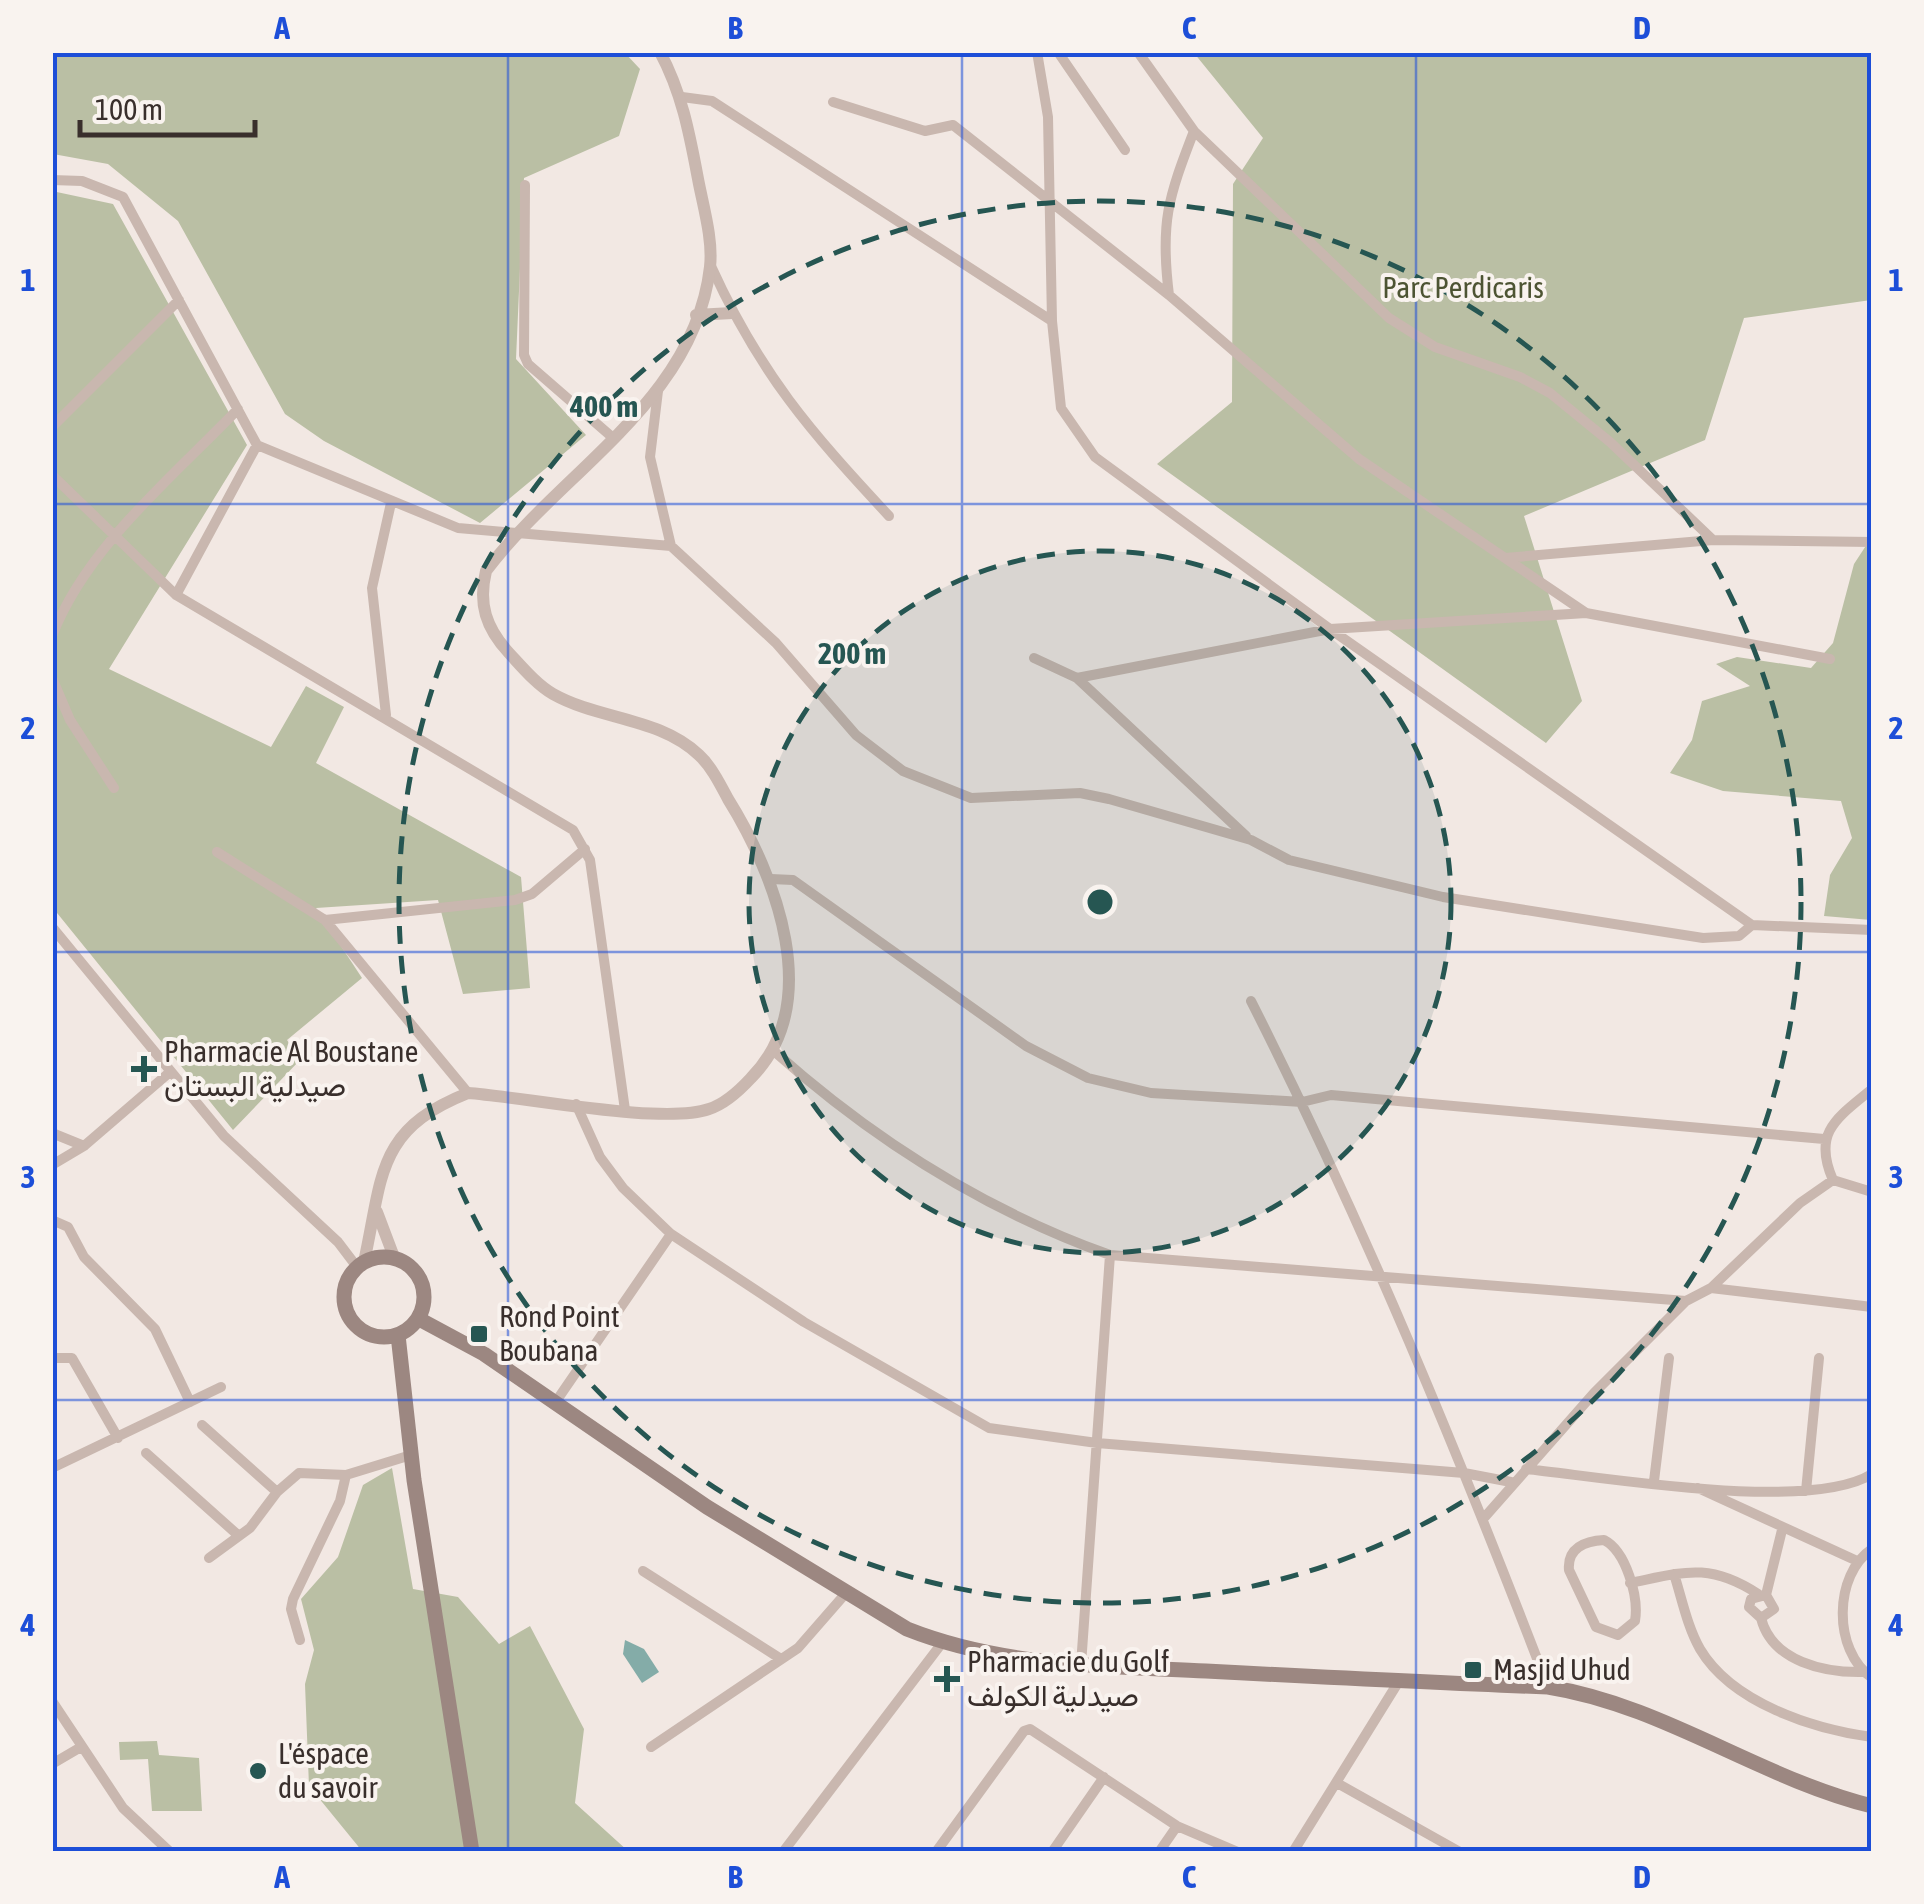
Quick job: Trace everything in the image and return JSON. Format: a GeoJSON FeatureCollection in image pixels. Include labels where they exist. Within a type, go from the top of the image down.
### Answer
{"type":"FeatureCollection","features":[{"type":"Feature","properties":{"kind":"main road"},"geometry":{"type":"LineString","coordinates":[[394,1257],[406,1262],[422,1281],[421,1313],[398,1335],[379,1337],[358,1328],[344,1304],[344,1290],[361,1264],[394,1257]]}},
{"type":"Feature","properties":{"kind":"main road"},"geometry":{"type":"LineString","coordinates":[[421,1313],[557,1400],[707,1508],[907,1629],[942,1643],[997,1658],[1548,1688],[1594,1694],[1798,1785],[1872,1806]]}},
{"type":"Feature","properties":{"kind":"main road"},"geometry":{"type":"LineString","coordinates":[[398,1335],[400,1380],[472,1852]]}},
{"type":"Feature","properties":{"kind":"main road"},"geometry":{"type":"LineString","coordinates":[[379,1337],[400,1380]]}},
{"type":"Feature","properties":{"kind":"street"},"geometry":{"type":"LineString","coordinates":[[660,52],[682,97],[711,266],[732,313],[780,393],[889,516]]}},
{"type":"Feature","properties":{"kind":"street"},"geometry":{"type":"LineString","coordinates":[[1037,52],[1048,117],[1052,321],[1061,408],[1095,457],[1330,629],[1752,925],[1872,930]]}},
{"type":"Feature","properties":{"kind":"street"},"geometry":{"type":"LineString","coordinates":[[1058,52],[1125,150]]}},
{"type":"Feature","properties":{"kind":"street"},"geometry":{"type":"LineString","coordinates":[[1138,52],[1194,131],[1389,318],[1435,347],[1520,377],[1550,393],[1610,442],[1713,540]]}},
{"type":"Feature","properties":{"kind":"street"},"geometry":{"type":"LineString","coordinates":[[682,97],[712,102],[1052,321]]}},
{"type":"Feature","properties":{"kind":"street"},"geometry":{"type":"LineString","coordinates":[[833,102],[925,131],[954,126],[1169,296],[1359,460],[1586,613]]}},
{"type":"Feature","properties":{"kind":"street"},"geometry":{"type":"LineString","coordinates":[[1169,296],[1163,234],[1166,210],[1194,131]]}},
{"type":"Feature","properties":{"kind":"street"},"geometry":{"type":"LineString","coordinates":[[52,180],[82,182],[123,197],[257,445],[458,528],[672,546]]}},
{"type":"Feature","properties":{"kind":"street"},"geometry":{"type":"LineString","coordinates":[[525,185],[524,355],[528,364],[612,437]]}},
{"type":"Feature","properties":{"kind":"street"},"geometry":{"type":"LineString","coordinates":[[52,927],[224,1136],[361,1264],[376,1210],[378,1178],[388,1156],[409,1128],[442,1103],[468,1093],[686,1114],[708,1110],[731,1097],[775,1052],[788,1001],[783,930],[771,879],[748,830],[700,755],[657,729],[551,693],[497,640],[483,611],[481,592],[486,571],[658,391],[696,315],[711,266]]}},
{"type":"Feature","properties":{"kind":"street"},"geometry":{"type":"LineString","coordinates":[[52,427],[179,300]]}},
{"type":"Feature","properties":{"kind":"street"},"geometry":{"type":"LineString","coordinates":[[696,315],[732,313]]}},
{"type":"Feature","properties":{"kind":"street"},"geometry":{"type":"LineString","coordinates":[[658,391],[650,456],[672,546],[776,643],[856,734],[902,771],[928,784],[986,799],[1080,793],[1251,840],[1289,860],[1443,897],[1703,938],[1739,936],[1752,925]]}},
{"type":"Feature","properties":{"kind":"street"},"geometry":{"type":"LineString","coordinates":[[52,636],[64,606],[114,538],[238,409]]}},
{"type":"Feature","properties":{"kind":"street"},"geometry":{"type":"LineString","coordinates":[[176,595],[257,445]]}},
{"type":"Feature","properties":{"kind":"street"},"geometry":{"type":"LineString","coordinates":[[52,475],[176,595],[564,822],[585,849],[625,1110]]}},
{"type":"Feature","properties":{"kind":"street"},"geometry":{"type":"LineString","coordinates":[[386,715],[372,588],[392,502]]}},
{"type":"Feature","properties":{"kind":"street"},"geometry":{"type":"LineString","coordinates":[[1504,558],[1713,540],[1872,542]]}},
{"type":"Feature","properties":{"kind":"street"},"geometry":{"type":"LineString","coordinates":[[1077,678],[1330,629],[1586,613],[1830,658]]}},
{"type":"Feature","properties":{"kind":"street"},"geometry":{"type":"LineString","coordinates":[[1034,658],[1077,678],[1251,840]]}},
{"type":"Feature","properties":{"kind":"street"},"geometry":{"type":"LineString","coordinates":[[52,678],[70,720],[114,788]]}},
{"type":"Feature","properties":{"kind":"street"},"geometry":{"type":"LineString","coordinates":[[325,920],[515,900],[532,894],[585,849]]}},
{"type":"Feature","properties":{"kind":"street"},"geometry":{"type":"LineString","coordinates":[[217,852],[325,920],[468,1093]]}},
{"type":"Feature","properties":{"kind":"street"},"geometry":{"type":"LineString","coordinates":[[771,879],[793,880],[1026,1046],[1088,1078],[1151,1093],[1302,1102],[1331,1095],[1824,1139]]}},
{"type":"Feature","properties":{"kind":"street"},"geometry":{"type":"LineString","coordinates":[[1251,1001],[1302,1102],[1380,1275],[1484,1519],[1548,1688]]}},
{"type":"Feature","properties":{"kind":"street"},"geometry":{"type":"LineString","coordinates":[[775,1052],[832,1103],[930,1170],[1041,1230],[1110,1255],[1686,1300]]}},
{"type":"Feature","properties":{"kind":"street"},"geometry":{"type":"LineString","coordinates":[[52,1165],[84,1146],[170,1072]]}},
{"type":"Feature","properties":{"kind":"street"},"geometry":{"type":"LineString","coordinates":[[1872,1089],[1839,1116],[1824,1139],[1824,1161],[1833,1180],[1872,1192]]}},
{"type":"Feature","properties":{"kind":"street"},"geometry":{"type":"LineString","coordinates":[[576,1104],[600,1156],[623,1188],[671,1234],[804,1322],[958,1414],[1018,1434],[1464,1473],[1512,1482]]}},
{"type":"Feature","properties":{"kind":"street"},"geometry":{"type":"LineString","coordinates":[[52,1133],[84,1146]]}},
{"type":"Feature","properties":{"kind":"street"},"geometry":{"type":"LineString","coordinates":[[1484,1519],[1512,1482],[1594,1393],[1686,1300],[1711,1288],[1800,1202],[1833,1180]]}},
{"type":"Feature","properties":{"kind":"street"},"geometry":{"type":"LineString","coordinates":[[376,1210],[394,1257]]}},
{"type":"Feature","properties":{"kind":"street"},"geometry":{"type":"LineString","coordinates":[[52,1220],[68,1228],[84,1257],[154,1328],[190,1402]]}},
{"type":"Feature","properties":{"kind":"street"},"geometry":{"type":"LineString","coordinates":[[557,1400],[671,1234]]}},
{"type":"Feature","properties":{"kind":"street"},"geometry":{"type":"LineString","coordinates":[[1081,1664],[1110,1255]]}},
{"type":"Feature","properties":{"kind":"street"},"geometry":{"type":"LineString","coordinates":[[1711,1288],[1872,1307]]}},
{"type":"Feature","properties":{"kind":"street"},"geometry":{"type":"LineString","coordinates":[[52,1358],[72,1358],[118,1438]]}},
{"type":"Feature","properties":{"kind":"street"},"geometry":{"type":"LineString","coordinates":[[1654,1482],[1668,1358]]}},
{"type":"Feature","properties":{"kind":"street"},"geometry":{"type":"LineString","coordinates":[[1806,1491],[1819,1358]]}},
{"type":"Feature","properties":{"kind":"street"},"geometry":{"type":"LineString","coordinates":[[52,1468],[221,1387]]}},
{"type":"Feature","properties":{"kind":"street"},"geometry":{"type":"LineString","coordinates":[[202,1425],[277,1492]]}},
{"type":"Feature","properties":{"kind":"street"},"geometry":{"type":"LineString","coordinates":[[146,1453],[239,1536]]}},
{"type":"Feature","properties":{"kind":"street"},"geometry":{"type":"LineString","coordinates":[[208,1558],[239,1536],[299,1473],[346,1475],[411,1455]]}},
{"type":"Feature","properties":{"kind":"street"},"geometry":{"type":"LineString","coordinates":[[1526,1469],[1697,1488],[1806,1491],[1872,1474]]}},
{"type":"Feature","properties":{"kind":"street"},"geometry":{"type":"LineString","coordinates":[[300,1640],[290,1609],[340,1501],[346,1475]]}},
{"type":"Feature","properties":{"kind":"street"},"geometry":{"type":"LineString","coordinates":[[1697,1488],[1855,1560]]}},
{"type":"Feature","properties":{"kind":"street"},"geometry":{"type":"LineString","coordinates":[[1782,1530],[1762,1594],[1750,1608],[1761,1618],[1764,1633],[1774,1644],[1808,1665],[1868,1675]]}},
{"type":"Feature","properties":{"kind":"street"},"geometry":{"type":"LineString","coordinates":[[1604,1540],[1617,1549],[1630,1583],[1635,1620],[1618,1635],[1602,1632],[1590,1618],[1569,1570],[1570,1556],[1582,1544],[1604,1540]]}},
{"type":"Feature","properties":{"kind":"street"},"geometry":{"type":"LineString","coordinates":[[1868,1675],[1843,1625],[1847,1582],[1855,1560],[1872,1549]]}},
{"type":"Feature","properties":{"kind":"street"},"geometry":{"type":"LineString","coordinates":[[642,1571],[781,1659]]}},
{"type":"Feature","properties":{"kind":"street"},"geometry":{"type":"LineString","coordinates":[[1630,1583],[1674,1574],[1722,1574],[1762,1594]]}},
{"type":"Feature","properties":{"kind":"street"},"geometry":{"type":"LineString","coordinates":[[1674,1574],[1695,1637],[1718,1672],[1740,1689],[1782,1711],[1844,1733],[1872,1737]]}},
{"type":"Feature","properties":{"kind":"street"},"geometry":{"type":"LineString","coordinates":[[651,1747],[798,1648],[846,1593]]}},
{"type":"Feature","properties":{"kind":"street"},"geometry":{"type":"LineString","coordinates":[[783,1852],[942,1643]]}},
{"type":"Feature","properties":{"kind":"street"},"geometry":{"type":"LineString","coordinates":[[1293,1852],[1398,1681]]}},
{"type":"Feature","properties":{"kind":"street"},"geometry":{"type":"LineString","coordinates":[[52,1701],[123,1808],[170,1852]]}},
{"type":"Feature","properties":{"kind":"street"},"geometry":{"type":"LineString","coordinates":[[936,1852],[1026,1729],[1040,1731],[1176,1826],[1238,1852]]}},
{"type":"Feature","properties":{"kind":"street"},"geometry":{"type":"LineString","coordinates":[[52,1764],[82,1747]]}},
{"type":"Feature","properties":{"kind":"street"},"geometry":{"type":"LineString","coordinates":[[1052,1852],[1104,1777]]}},
{"type":"Feature","properties":{"kind":"street"},"geometry":{"type":"LineString","coordinates":[[1337,1783],[1460,1852]]}},
{"type":"Feature","properties":{"kind":"street"},"geometry":{"type":"LineString","coordinates":[[1159,1852],[1176,1826]]}},
{"type":"Feature","properties":{"kind":"green space"},"geometry":{"type":"Polygon","coordinates":[[[52,53],[625,53],[640,69],[619,136],[524,178],[516,359],[586,435],[480,523],[324,441],[285,414],[178,221],[108,164],[53,154],[52,53]]]}},
{"type":"Feature","properties":{"kind":"green space","name":"Parc Perdicaris"},"geometry":{"type":"Polygon","coordinates":[[[1194,53],[1871,53],[1871,300],[1744,318],[1705,440],[1524,516],[1582,701],[1546,743],[1157,464],[1232,402],[1233,184],[1263,138],[1194,53]]]}},
{"type":"Feature","properties":{"kind":"green space"},"geometry":{"type":"Polygon","coordinates":[[[52,191],[113,204],[247,445],[109,669],[271,747],[306,686],[344,707],[316,763],[521,877],[530,988],[463,994],[438,900],[316,908],[362,978],[287,1040],[300,1060],[233,1130],[53,908],[52,191]]]}},
{"type":"Feature","properties":{"kind":"green space"},"geometry":{"type":"Polygon","coordinates":[[[1871,538],[1871,920],[1824,916],[1830,875],[1852,838],[1841,801],[1723,791],[1670,773],[1692,740],[1702,701],[1750,686],[1716,664],[1737,657],[1811,668],[1833,643],[1854,564],[1871,538]]]}},
{"type":"Feature","properties":{"kind":"green space"},"geometry":{"type":"Polygon","coordinates":[[[392,1468],[413,1589],[458,1597],[499,1644],[530,1626],[584,1729],[575,1803],[628,1851],[362,1851],[309,1786],[305,1684],[314,1650],[301,1599],[338,1557],[363,1485],[392,1468]]]}},
{"type":"Feature","properties":{"kind":"green space"},"geometry":{"type":"Polygon","coordinates":[[[157,1741],[159,1755],[199,1758],[202,1811],[152,1811],[148,1759],[120,1760],[119,1742],[157,1741]]]}},
{"type":"Feature","properties":{"kind":"water"},"geometry":{"type":"Polygon","coordinates":[[[625,1640],[644,1649],[659,1672],[642,1683],[623,1654],[625,1640]]]}},
{"type":"Feature","properties":{"kind":"place","name":"Pharmacie Al Boustane صيدلية البستان"},"geometry":{"type":"Point","coordinates":[144,1069]}},
{"type":"Feature","properties":{"kind":"place","name":"Rond Point Boubana"},"geometry":{"type":"Point","coordinates":[479,1334]}},
{"type":"Feature","properties":{"kind":"place","name":"Masjid Uhud"},"geometry":{"type":"Point","coordinates":[1473,1670]}},
{"type":"Feature","properties":{"kind":"place","name":"Pharmacie du Golf صيدلية الكولف"},"geometry":{"type":"Point","coordinates":[947,1679]}},
{"type":"Feature","properties":{"kind":"place","name":"L'éspace du savoir"},"geometry":{"type":"Point","coordinates":[258,1771]}}]}
